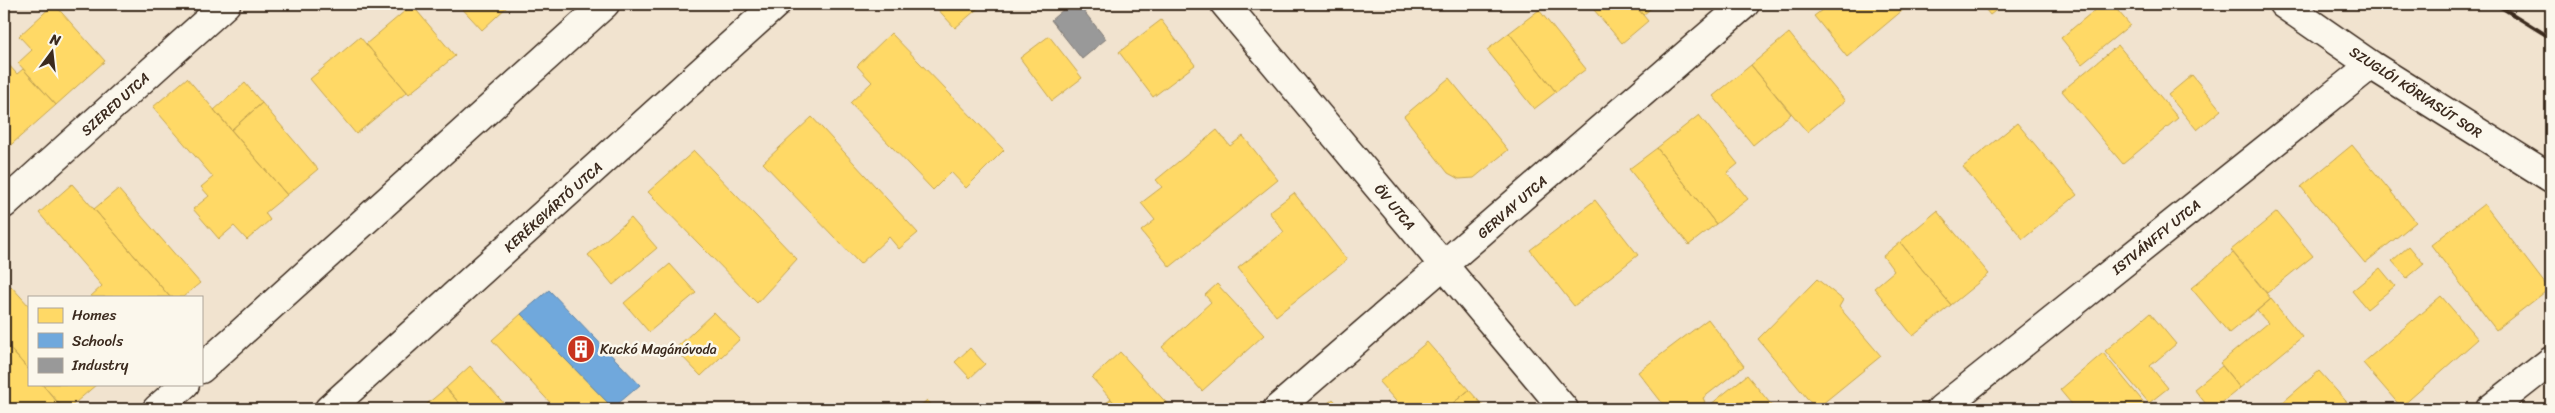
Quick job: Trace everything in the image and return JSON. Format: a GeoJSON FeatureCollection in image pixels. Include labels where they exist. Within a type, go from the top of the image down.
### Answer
{"type":"FeatureCollection","features":[{"type":"Feature","properties":{"kind":"street","name":"SZERED UTCA"},"geometry":{"type":"LineString","coordinates":[[4,204],[226,4]]}},
{"type":"Feature","properties":{"kind":"street"},"geometry":{"type":"LineString","coordinates":[[202,368],[604,4]]}},
{"type":"Feature","properties":{"kind":"street","name":"KERÉKGYÁRTÓ UTCA"},"geometry":{"type":"LineString","coordinates":[[329,409],[776,4]]}},
{"type":"Feature","properties":{"kind":"street","name":"ÖV UTCA"},"geometry":{"type":"LineString","coordinates":[[1225,4],[1564,409]]}},
{"type":"Feature","properties":{"kind":"street","name":"GERVAY UTCA"},"geometry":{"type":"LineString","coordinates":[[1277,409],[1745,4]]}},
{"type":"Feature","properties":{"kind":"street","name":"SZUGLÓI KÖRVASÚT SOR"},"geometry":{"type":"LineString","coordinates":[[2283,4],[2371,65],[2551,178]]}},
{"type":"Feature","properties":{"kind":"street","name":"ISTVÁNFFY UTCA"},"geometry":{"type":"LineString","coordinates":[[1941,409],[2371,65]]}},
{"type":"Feature","properties":{"kind":"street"},"geometry":{"type":"LineString","coordinates":[[2490,409],[2551,360]]}},
{"type":"Feature","properties":{"kind":"street"},"geometry":{"type":"LineString","coordinates":[[157,409],[182,386]]}},
{"type":"Feature","properties":{"kind":"building: Homes"},"geometry":{"type":"Polygon","coordinates":[[[54,4],[105,61],[56,105],[18,63],[32,50],[19,36],[54,4]]]}},
{"type":"Feature","properties":{"kind":"building: Homes"},"geometry":{"type":"Polygon","coordinates":[[[458,4],[510,4],[482,30],[458,4]]]}},
{"type":"Feature","properties":{"kind":"building: Homes"},"geometry":{"type":"Polygon","coordinates":[[[933,4],[983,4],[955,28],[933,4]]]}},
{"type":"Feature","properties":{"kind":"building: Homes"},"geometry":{"type":"Polygon","coordinates":[[[1589,4],[1634,4],[1648,21],[1622,43],[1589,4]]]}},
{"type":"Feature","properties":{"kind":"building: Homes"},"geometry":{"type":"Polygon","coordinates":[[[1634,4],[1656,4],[1643,15],[1634,4]]]}},
{"type":"Feature","properties":{"kind":"building: Homes"},"geometry":{"type":"Polygon","coordinates":[[[1830,4],[1910,4],[1847,57],[1814,16],[1830,4]]]}},
{"type":"Feature","properties":{"kind":"building: Homes"},"geometry":{"type":"Polygon","coordinates":[[[1981,4],[2004,4],[1990,15],[1981,4]]]}},
{"type":"Feature","properties":{"kind":"building: Homes"},"geometry":{"type":"Polygon","coordinates":[[[2102,4],[2112,4],[2130,25],[2082,64],[2061,38],[2102,4]]]}},
{"type":"Feature","properties":{"kind":"building: Homes"},"geometry":{"type":"Polygon","coordinates":[[[412,5],[455,56],[409,94],[366,44],[412,5]]]}},
{"type":"Feature","properties":{"kind":"building: Homes"},"geometry":{"type":"Polygon","coordinates":[[[1539,10],[1586,69],[1556,92],[1509,33],[1539,10]]]}},
{"type":"Feature","properties":{"kind":"building: Homes"},"geometry":{"type":"Polygon","coordinates":[[[1161,20],[1195,65],[1153,97],[1119,52],[1161,20]]]}},
{"type":"Feature","properties":{"kind":"building: Homes"},"geometry":{"type":"Polygon","coordinates":[[[891,33],[1004,150],[966,188],[951,172],[933,190],[850,103],[872,82],[857,66],[891,33]]]}},
{"type":"Feature","properties":{"kind":"building: Homes"},"geometry":{"type":"Polygon","coordinates":[[[1509,33],[1556,92],[1534,109],[1487,50],[1509,33]]]}},
{"type":"Feature","properties":{"kind":"building: Homes"},"geometry":{"type":"Polygon","coordinates":[[[1789,33],[1845,101],[1807,132],[1751,65],[1789,33]]]}},
{"type":"Feature","properties":{"kind":"building: Homes"},"geometry":{"type":"Polygon","coordinates":[[[1049,36],[1082,78],[1052,101],[1020,58],[1049,36]]]}},
{"type":"Feature","properties":{"kind":"building: Homes"},"geometry":{"type":"Polygon","coordinates":[[[360,37],[407,92],[356,134],[310,79],[360,37]]]}},
{"type":"Feature","properties":{"kind":"building: Homes"},"geometry":{"type":"Polygon","coordinates":[[[2118,45],[2178,118],[2123,164],[2062,91],[2118,45]]]}},
{"type":"Feature","properties":{"kind":"building: Homes"},"geometry":{"type":"Polygon","coordinates":[[[6,62],[17,74],[23,69],[56,105],[4,151],[4,64],[6,62]]]}},
{"type":"Feature","properties":{"kind":"building: Homes"},"geometry":{"type":"Polygon","coordinates":[[[1751,65],[1791,114],[1753,145],[1713,96],[1751,65]]]}},
{"type":"Feature","properties":{"kind":"building: Homes"},"geometry":{"type":"Polygon","coordinates":[[[2192,75],[2221,110],[2197,130],[2168,95],[2192,75]]]}},
{"type":"Feature","properties":{"kind":"building: Homes"},"geometry":{"type":"Polygon","coordinates":[[[187,78],[287,195],[265,213],[270,220],[247,240],[234,226],[219,239],[193,209],[209,196],[201,187],[213,177],[153,107],[187,78]]]}},
{"type":"Feature","properties":{"kind":"building: Homes"},"geometry":{"type":"Polygon","coordinates":[[[1449,78],[1508,150],[1474,178],[1459,179],[1448,173],[1404,116],[1449,78]]]}},
{"type":"Feature","properties":{"kind":"building: Homes"},"geometry":{"type":"Polygon","coordinates":[[[245,83],[262,103],[231,130],[214,110],[245,83]]]}},
{"type":"Feature","properties":{"kind":"building: Homes"},"geometry":{"type":"Polygon","coordinates":[[[262,103],[318,169],[287,195],[231,130],[262,103]]]}},
{"type":"Feature","properties":{"kind":"building: Homes"},"geometry":{"type":"Polygon","coordinates":[[[1699,115],[1738,164],[1727,173],[1748,199],[1716,224],[1657,148],[1699,115]]]}},
{"type":"Feature","properties":{"kind":"building: Homes"},"geometry":{"type":"Polygon","coordinates":[[[812,117],[918,233],[899,249],[889,237],[860,264],[763,163],[812,117]]]}},
{"type":"Feature","properties":{"kind":"building: Homes"},"geometry":{"type":"Polygon","coordinates":[[[2017,123],[2077,195],[2023,239],[1963,167],[2017,123]]]}},
{"type":"Feature","properties":{"kind":"building: Homes"},"geometry":{"type":"Polygon","coordinates":[[[1217,130],[1230,146],[1243,136],[1278,180],[1170,267],[1141,231],[1155,220],[1141,203],[1162,187],[1156,180],[1217,130]]]}},
{"type":"Feature","properties":{"kind":"building: Homes"},"geometry":{"type":"Polygon","coordinates":[[[2352,145],[2416,222],[2365,263],[2301,187],[2352,145]]]}},
{"type":"Feature","properties":{"kind":"building: Homes"},"geometry":{"type":"Polygon","coordinates":[[[1657,148],[1716,224],[1689,245],[1629,169],[1657,148]]]}},
{"type":"Feature","properties":{"kind":"building: Homes"},"geometry":{"type":"Polygon","coordinates":[[[694,151],[797,259],[757,303],[648,192],[694,151]]]}},
{"type":"Feature","properties":{"kind":"building: Homes"},"geometry":{"type":"Polygon","coordinates":[[[72,184],[169,296],[91,296],[102,286],[39,213],[72,184]]]}},
{"type":"Feature","properties":{"kind":"building: Homes"},"geometry":{"type":"Polygon","coordinates":[[[118,189],[200,283],[184,296],[169,296],[94,209],[118,189]]]}},
{"type":"Feature","properties":{"kind":"building: Homes"},"geometry":{"type":"Polygon","coordinates":[[[1294,193],[1347,260],[1276,316],[1238,268],[1284,232],[1269,212],[1294,193]]]}},
{"type":"Feature","properties":{"kind":"building: Homes"},"geometry":{"type":"Polygon","coordinates":[[[1595,200],[1638,255],[1574,306],[1530,250],[1595,200]]]}},
{"type":"Feature","properties":{"kind":"building: Homes"},"geometry":{"type":"Polygon","coordinates":[[[2484,204],[2549,289],[2496,330],[2431,245],[2484,204]]]}},
{"type":"Feature","properties":{"kind":"building: Homes"},"geometry":{"type":"Polygon","coordinates":[[[1937,211],[1989,274],[1951,305],[1900,242],[1937,211]]]}},
{"type":"Feature","properties":{"kind":"building: Homes"},"geometry":{"type":"Polygon","coordinates":[[[2277,212],[2313,256],[2267,293],[2231,250],[2277,212]]]}},
{"type":"Feature","properties":{"kind":"building: Homes"},"geometry":{"type":"Polygon","coordinates":[[[631,218],[657,248],[613,285],[588,255],[631,218]]]}},
{"type":"Feature","properties":{"kind":"building: Homes"},"geometry":{"type":"Polygon","coordinates":[[[1900,242],[1951,305],[1913,336],[1874,288],[1894,271],[1883,256],[1900,242]]]}},
{"type":"Feature","properties":{"kind":"building: Homes"},"geometry":{"type":"Polygon","coordinates":[[[2409,246],[2424,264],[2407,278],[2392,261],[2409,246]]]}},
{"type":"Feature","properties":{"kind":"building: Homes"},"geometry":{"type":"Polygon","coordinates":[[[2233,253],[2271,299],[2229,333],[2191,288],[2233,253]]]}},
{"type":"Feature","properties":{"kind":"building: Homes"},"geometry":{"type":"Polygon","coordinates":[[[670,264],[696,293],[649,332],[624,303],[670,264]]]}},
{"type":"Feature","properties":{"kind":"building: Homes"},"geometry":{"type":"Polygon","coordinates":[[[2380,268],[2395,286],[2367,309],[2352,291],[2380,268]]]}},
{"type":"Feature","properties":{"kind":"building: Homes"},"geometry":{"type":"Polygon","coordinates":[[[1817,279],[1843,300],[1839,307],[1881,356],[1816,409],[1758,339],[1817,279]]]}},
{"type":"Feature","properties":{"kind":"building: Homes"},"geometry":{"type":"Polygon","coordinates":[[[1217,284],[1264,335],[1202,391],[1162,347],[1211,302],[1205,295],[1217,284]]]}},
{"type":"Feature","properties":{"kind":"building: Homes"},"geometry":{"type":"Polygon","coordinates":[[[11,286],[28,305],[28,369],[4,342],[4,292],[11,286]]]}},
{"type":"Feature","properties":{"kind":"building: Homes"},"geometry":{"type":"Polygon","coordinates":[[[2441,296],[2478,339],[2401,407],[2363,363],[2441,296]]]}},
{"type":"Feature","properties":{"kind":"building: Homes"},"geometry":{"type":"Polygon","coordinates":[[[2271,299],[2302,337],[2240,388],[2220,363],[2268,323],[2257,311],[2271,299]]]}},
{"type":"Feature","properties":{"kind":"building: Homes"},"geometry":{"type":"Polygon","coordinates":[[[714,312],[740,339],[701,376],[675,349],[714,312]]]}},
{"type":"Feature","properties":{"kind":"building: Homes"},"geometry":{"type":"Polygon","coordinates":[[[2150,313],[2176,344],[2150,366],[2168,388],[2149,403],[2105,351],[2150,313]]]}},
{"type":"Feature","properties":{"kind":"building: Homes"},"geometry":{"type":"Polygon","coordinates":[[[521,314],[613,408],[556,409],[492,340],[521,314]]]}},
{"type":"Feature","properties":{"kind":"building: Homes"},"geometry":{"type":"Polygon","coordinates":[[[1708,319],[1744,366],[1703,398],[1705,402],[1695,409],[1667,409],[1638,372],[1708,319]]]}},
{"type":"Feature","properties":{"kind":"building: Homes"},"geometry":{"type":"Polygon","coordinates":[[[4,342],[28,369],[28,386],[44,386],[62,408],[4,409],[4,342]]]}},
{"type":"Feature","properties":{"kind":"building: Homes"},"geometry":{"type":"Polygon","coordinates":[[[1427,342],[1469,390],[1446,409],[1403,409],[1379,382],[1427,342]]]}},
{"type":"Feature","properties":{"kind":"building: Homes"},"geometry":{"type":"Polygon","coordinates":[[[970,348],[985,364],[970,378],[955,362],[970,348]]]}},
{"type":"Feature","properties":{"kind":"building: Homes"},"geometry":{"type":"Polygon","coordinates":[[[1120,352],[1172,409],[1120,409],[1092,378],[1120,352]]]}},
{"type":"Feature","properties":{"kind":"building: Homes"},"geometry":{"type":"Polygon","coordinates":[[[2103,353],[2145,404],[2138,409],[2076,409],[2060,390],[2103,353]]]}},
{"type":"Feature","properties":{"kind":"building: Homes"},"geometry":{"type":"Polygon","coordinates":[[[470,366],[509,409],[465,409],[446,388],[470,366]]]}},
{"type":"Feature","properties":{"kind":"building: Homes"},"geometry":{"type":"Polygon","coordinates":[[[2222,366],[2240,388],[2214,409],[2210,409],[2194,389],[2222,366]]]}},
{"type":"Feature","properties":{"kind":"building: Homes"},"geometry":{"type":"Polygon","coordinates":[[[2319,371],[2353,409],[2275,409],[2319,371]]]}},
{"type":"Feature","properties":{"kind":"building: Homes"},"geometry":{"type":"Polygon","coordinates":[[[1747,375],[1773,409],[1705,409],[1747,375]]]}},
{"type":"Feature","properties":{"kind":"building: Homes"},"geometry":{"type":"Polygon","coordinates":[[[44,386],[95,386],[68,409],[64,409],[44,386]]]}},
{"type":"Feature","properties":{"kind":"building: Homes"},"geometry":{"type":"Polygon","coordinates":[[[446,388],[464,409],[421,409],[446,388]]]}},
{"type":"Feature","properties":{"kind":"building: Homes"},"geometry":{"type":"Polygon","coordinates":[[[1469,390],[1486,409],[1446,409],[1469,390]]]}},
{"type":"Feature","properties":{"kind":"building: Homes"},"geometry":{"type":"Polygon","coordinates":[[[1111,399],[1120,409],[1099,409],[1111,399]]]}},
{"type":"Feature","properties":{"kind":"building: Homes"},"geometry":{"type":"Polygon","coordinates":[[[1333,399],[1342,409],[1321,409],[1333,399]]]}},
{"type":"Feature","properties":{"kind":"building: Homes"},"geometry":{"type":"Polygon","coordinates":[[[927,400],[935,409],[917,409],[927,400]]]}},
{"type":"Feature","properties":{"kind":"building: Schools","name":"Kuckó Magánóvoda"},"geometry":{"type":"Polygon","coordinates":[[[549,290],[640,385],[613,408],[521,314],[549,290]]]}},
{"type":"Feature","properties":{"kind":"building: Industry"},"geometry":{"type":"Polygon","coordinates":[[[1070,4],[1078,4],[1106,39],[1082,59],[1051,20],[1070,4]]]}},
{"type":"Feature","properties":{"kind":"railway"},"geometry":{"type":"LineString","coordinates":[[2496,4],[2551,38]]}},
{"type":"Feature","properties":{"kind":"railway"},"geometry":{"type":"LineString","coordinates":[[2543,4],[2551,9]]}},
{"type":"Feature","properties":{"kind":"place","name":"Kuckó Magánóvoda"},"geometry":{"type":"Point","coordinates":[581,349]}}]}
